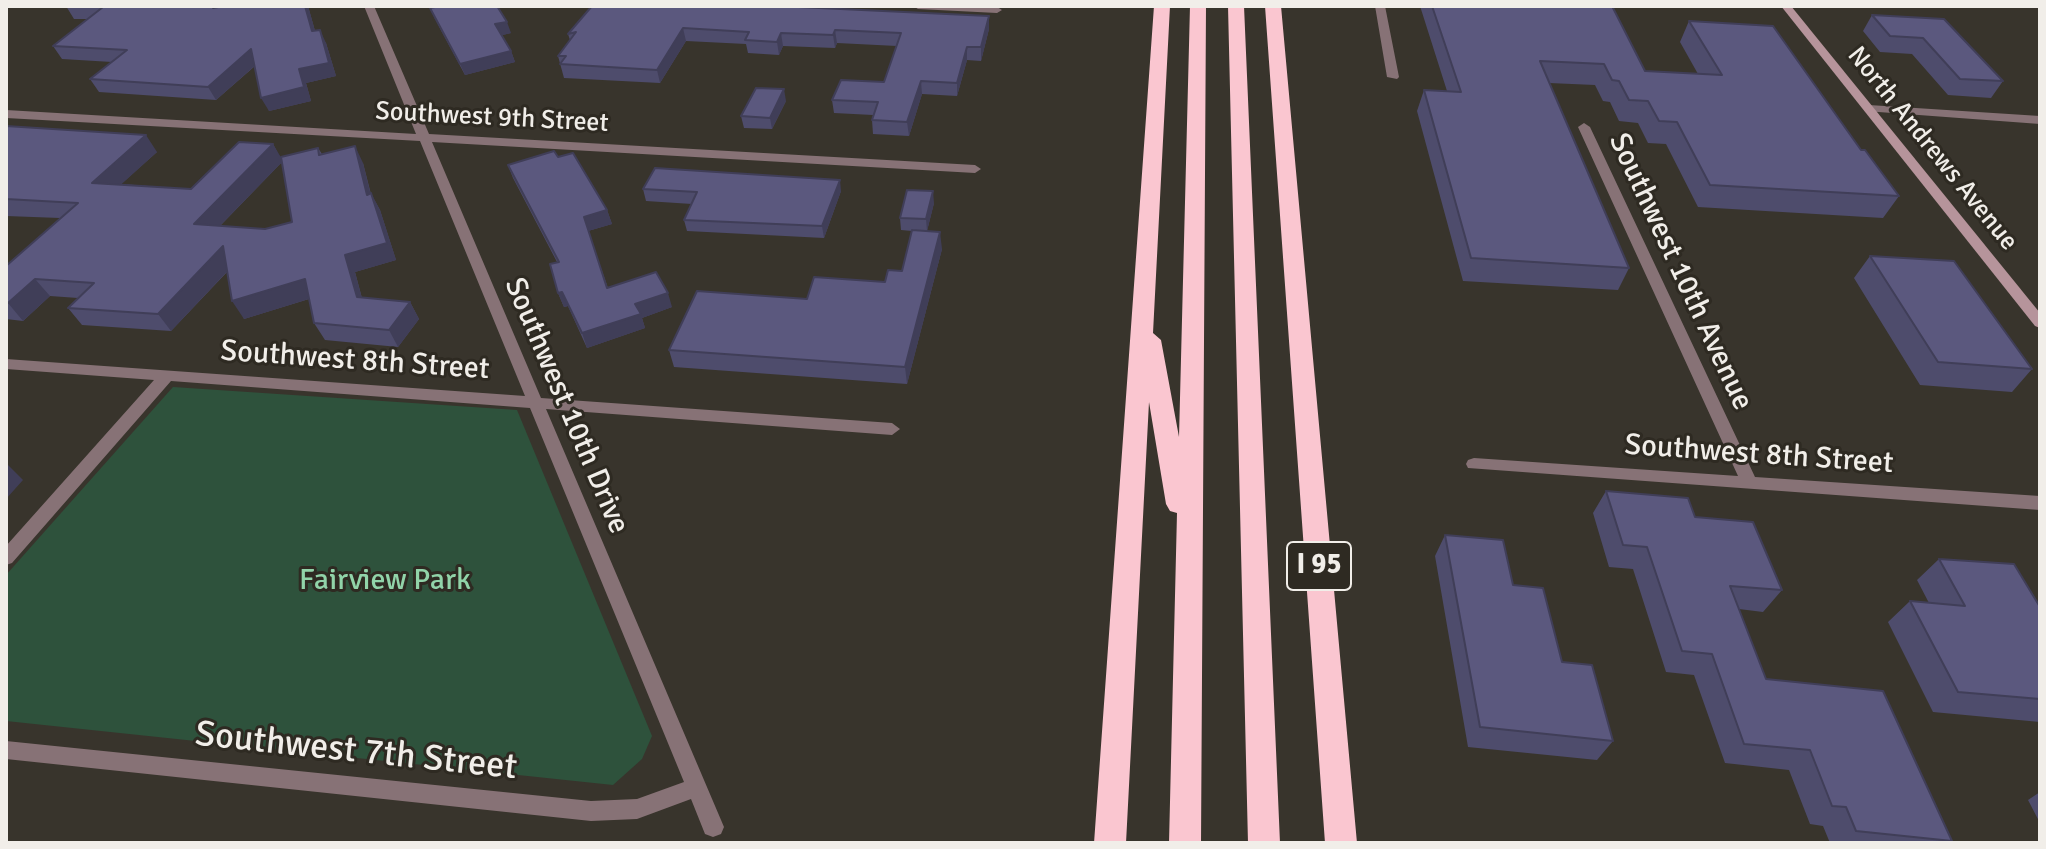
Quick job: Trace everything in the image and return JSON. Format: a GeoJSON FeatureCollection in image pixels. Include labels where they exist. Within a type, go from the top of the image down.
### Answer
{"type":"FeatureCollection","features":[{"type":"Feature","properties":{"kind":"highway"},"geometry":{"type":"LineString","coordinates":[[1110,843],[1162,6]]}},
{"type":"Feature","properties":{"kind":"highway"},"geometry":{"type":"LineString","coordinates":[[1185,843],[1198,6]]}},
{"type":"Feature","properties":{"kind":"highway"},"geometry":{"type":"LineString","coordinates":[[1236,6],[1264,843]]}},
{"type":"Feature","properties":{"kind":"highway","name":"I 95"},"geometry":{"type":"LineString","coordinates":[[1273,6],[1341,843]]}},
{"type":"Feature","properties":{"kind":"highway"},"geometry":{"type":"LineString","coordinates":[[1143,300],[1189,562]]}},
{"type":"Feature","properties":{"kind":"main road","name":"North Andrews Avenue"},"geometry":{"type":"LineString","coordinates":[[1786,6],[2040,323]]}},
{"type":"Feature","properties":{"kind":"street","name":"Southwest 10th Drive"},"geometry":{"type":"LineString","coordinates":[[369,6],[713,827]]}},
{"type":"Feature","properties":{"kind":"street"},"geometry":{"type":"LineString","coordinates":[[918,6],[997,10]]}},
{"type":"Feature","properties":{"kind":"street"},"geometry":{"type":"LineString","coordinates":[[1380,6],[1393,77]]}},
{"type":"Feature","properties":{"kind":"street"},"geometry":{"type":"LineString","coordinates":[[1869,109],[2040,120]]}},
{"type":"Feature","properties":{"kind":"street","name":"Southwest 9th Street"},"geometry":{"type":"LineString","coordinates":[[6,114],[975,169]]}},
{"type":"Feature","properties":{"kind":"street","name":"Southwest 10th Avenue"},"geometry":{"type":"LineString","coordinates":[[1584,127],[1749,481]]}},
{"type":"Feature","properties":{"kind":"street","name":"Southwest 8th Street"},"geometry":{"type":"LineString","coordinates":[[6,364],[892,429]]}},
{"type":"Feature","properties":{"kind":"street"},"geometry":{"type":"LineString","coordinates":[[6,558],[167,376]]}},
{"type":"Feature","properties":{"kind":"street","name":"Southwest 8th Street"},"geometry":{"type":"LineString","coordinates":[[1474,464],[2040,503]]}},
{"type":"Feature","properties":{"kind":"street","name":"Southwest 7th Street"},"geometry":{"type":"LineString","coordinates":[[6,750],[591,811],[637,809],[696,787]]}},
{"type":"Feature","properties":{"kind":"green space","name":"Fairview Park"},"geometry":{"type":"Polygon","coordinates":[[[173,387],[517,410],[652,736],[642,759],[613,785],[6,721],[6,575],[173,387]]]}},
{"type":"Feature","properties":{"kind":"building"},"geometry":{"type":"Polygon","coordinates":[[[77,6],[305,6],[312,31],[320,30],[329,63],[299,69],[304,87],[261,98],[251,49],[208,87],[90,79],[127,50],[53,46],[103,7],[77,6]]]}},
{"type":"Feature","properties":{"kind":"building"},"geometry":{"type":"Polygon","coordinates":[[[497,6],[507,22],[495,24],[511,51],[460,64],[430,8],[497,6]]]}},
{"type":"Feature","properties":{"kind":"building"},"geometry":{"type":"Polygon","coordinates":[[[592,6],[777,6],[989,16],[981,47],[967,47],[957,83],[921,81],[907,122],[872,120],[878,102],[832,100],[841,80],[884,82],[901,33],[835,30],[833,35],[781,33],[777,42],[745,40],[749,32],[683,28],[657,70],[560,64],[566,56],[558,56],[576,32],[568,34],[592,6]]]}},
{"type":"Feature","properties":{"kind":"building"},"geometry":{"type":"Polygon","coordinates":[[[1432,6],[1612,6],[1645,71],[1722,75],[1689,21],[1773,26],[1861,150],[1865,150],[1899,196],[1710,185],[1677,122],[1659,121],[1648,101],[1629,100],[1619,81],[1612,80],[1604,64],[1540,61],[1629,268],[1471,258],[1424,90],[1461,92],[1432,6]]]}},
{"type":"Feature","properties":{"kind":"building"},"geometry":{"type":"Polygon","coordinates":[[[1872,15],[1944,19],[2003,81],[1960,79],[1923,38],[1890,36],[1872,15]]]}},
{"type":"Feature","properties":{"kind":"building"},"geometry":{"type":"Polygon","coordinates":[[[756,88],[784,89],[770,118],[741,116],[756,88]]]}},
{"type":"Feature","properties":{"kind":"building"},"geometry":{"type":"Polygon","coordinates":[[[6,126],[146,135],[92,183],[191,189],[239,142],[273,144],[194,224],[265,229],[292,222],[281,157],[318,148],[319,155],[355,146],[367,195],[371,193],[387,243],[345,255],[357,297],[410,302],[389,330],[314,323],[305,279],[232,301],[223,246],[158,314],[68,308],[94,283],[35,279],[6,303],[6,266],[78,203],[6,199],[6,126]]]}},
{"type":"Feature","properties":{"kind":"building"},"geometry":{"type":"Polygon","coordinates":[[[554,151],[558,157],[573,153],[607,210],[584,217],[607,288],[656,272],[668,293],[635,304],[641,314],[582,333],[562,292],[558,293],[550,264],[559,262],[508,165],[554,151]]]}},
{"type":"Feature","properties":{"kind":"building"},"geometry":{"type":"Polygon","coordinates":[[[655,168],[840,180],[822,226],[684,220],[697,192],[643,189],[655,168]]]}},
{"type":"Feature","properties":{"kind":"building"},"geometry":{"type":"Polygon","coordinates":[[[907,190],[933,191],[926,219],[900,218],[907,190]]]}},
{"type":"Feature","properties":{"kind":"building"},"geometry":{"type":"Polygon","coordinates":[[[912,230],[940,232],[905,367],[669,350],[697,291],[807,299],[814,277],[885,282],[888,270],[902,271],[912,230]]]}},
{"type":"Feature","properties":{"kind":"building"},"geometry":{"type":"Polygon","coordinates":[[[1870,256],[1954,261],[2032,369],[1938,362],[1870,256]]]}},
{"type":"Feature","properties":{"kind":"building"},"geometry":{"type":"Polygon","coordinates":[[[1606,491],[1688,498],[1695,517],[1753,522],[1782,590],[1730,586],[1766,679],[1883,691],[1952,841],[1856,831],[1846,807],[1832,806],[1810,750],[1744,744],[1712,654],[1682,651],[1647,547],[1623,545],[1606,491]]]}},
{"type":"Feature","properties":{"kind":"building"},"geometry":{"type":"Polygon","coordinates":[[[1445,535],[1503,540],[1513,585],[1543,588],[1562,662],[1592,665],[1613,741],[1480,727],[1445,535]]]}},
{"type":"Feature","properties":{"kind":"building"},"geometry":{"type":"Polygon","coordinates":[[[1939,559],[2014,564],[2040,607],[2040,699],[1958,692],[1910,601],[1965,606],[1939,559]]]}}]}
